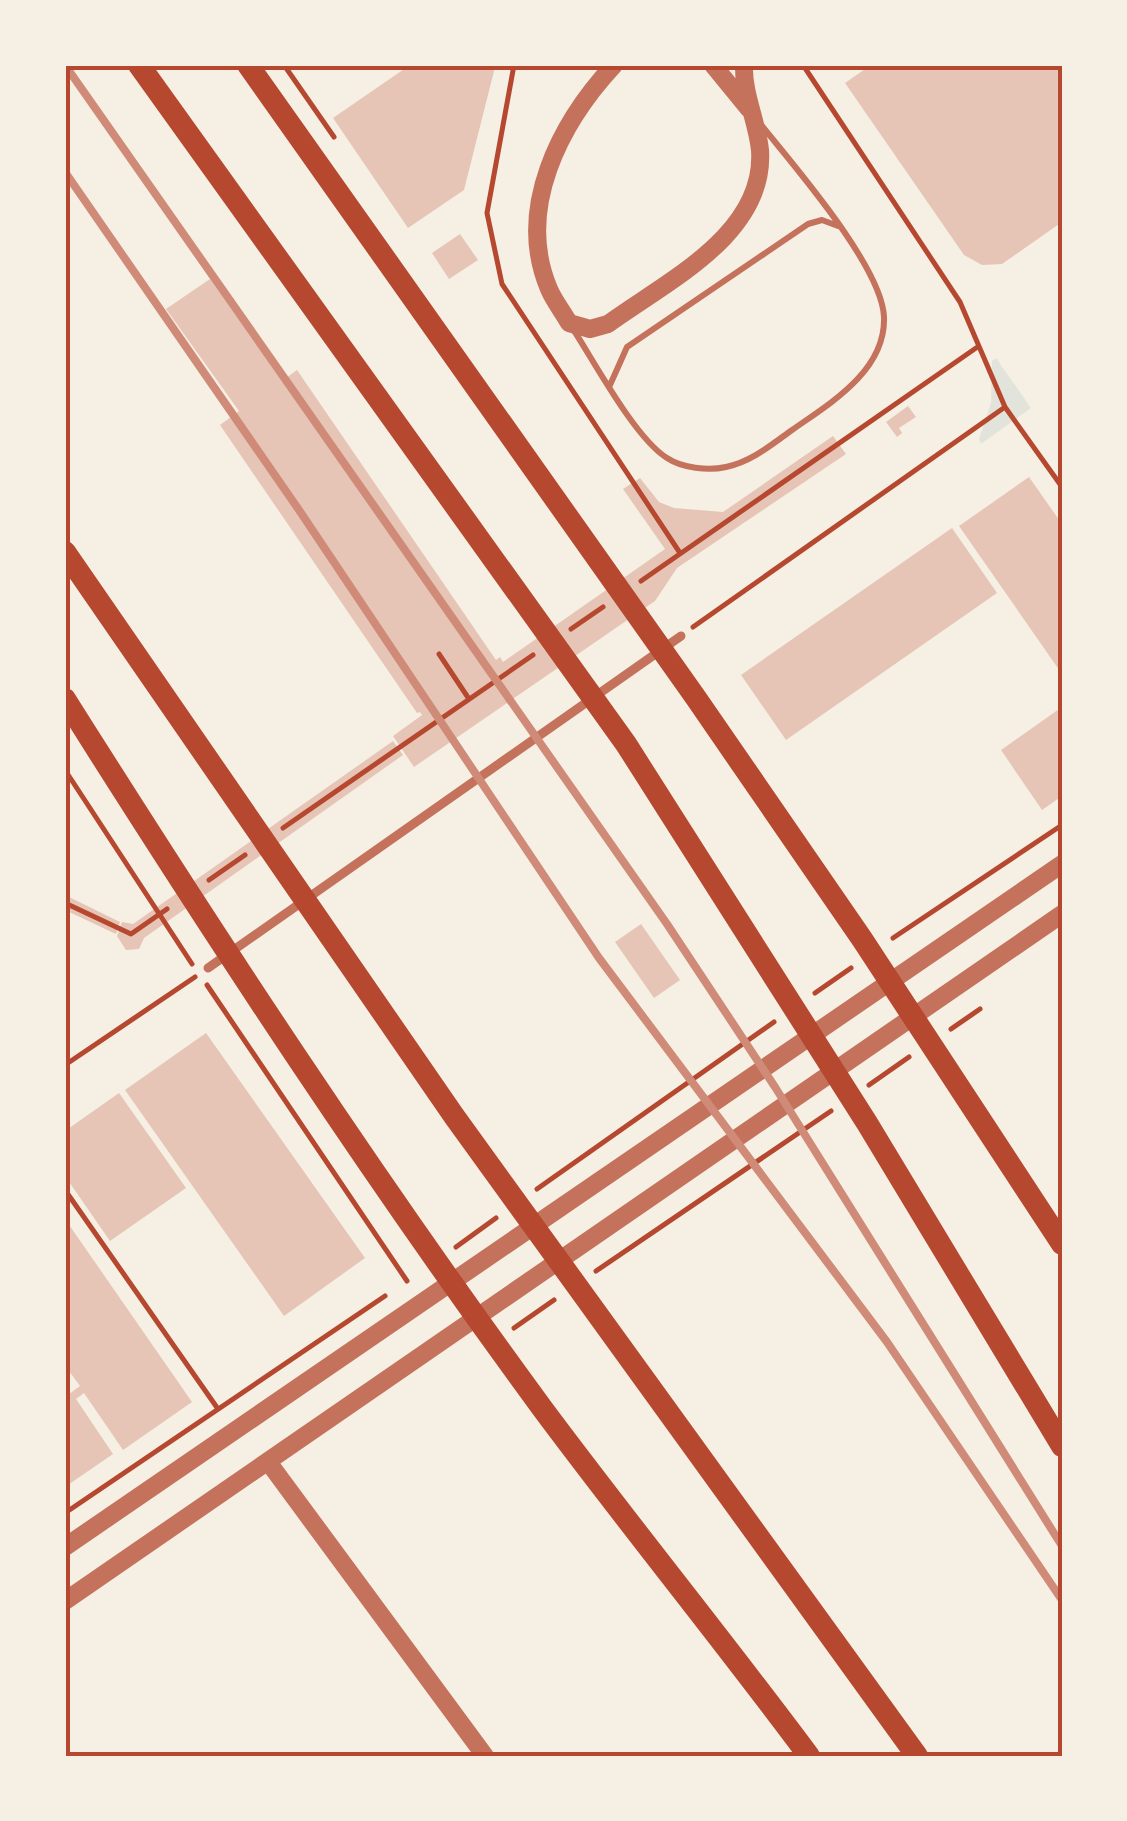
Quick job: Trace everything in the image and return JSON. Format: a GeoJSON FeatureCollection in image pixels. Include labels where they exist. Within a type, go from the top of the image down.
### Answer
{"type":"FeatureCollection","features":[{"type":"Feature","properties":{"kind":"highway"},"geometry":{"type":"LineString","coordinates":[[139,65],[626,744],[868,1123],[1062,1446]]}},
{"type":"Feature","properties":{"kind":"highway"},"geometry":{"type":"LineString","coordinates":[[248,65],[696,698],[862,939],[1062,1244]]}},
{"type":"Feature","properties":{"kind":"highway"},"geometry":{"type":"LineString","coordinates":[[65,552],[492,1170],[917,1756]]}},
{"type":"Feature","properties":{"kind":"highway"},"geometry":{"type":"LineString","coordinates":[[65,699],[382,1184],[543,1409],[809,1756]]}},
{"type":"Feature","properties":{"kind":"street"},"geometry":{"type":"LineString","coordinates":[[614,65],[588,93],[571,120],[551,160],[539,203],[539,255],[550,290],[569,322],[590,329],[608,324],[727,238],[744,216],[757,185],[760,151],[744,65]]}},
{"type":"Feature","properties":{"kind":"street"},"geometry":{"type":"LineString","coordinates":[[714,65],[752,114]]}},
{"type":"Feature","properties":{"kind":"street"},"geometry":{"type":"LineString","coordinates":[[203,971],[680,636]]}},
{"type":"Feature","properties":{"kind":"street"},"geometry":{"type":"LineString","coordinates":[[65,1547],[1062,864]]}},
{"type":"Feature","properties":{"kind":"street"},"geometry":{"type":"LineString","coordinates":[[65,1601],[1062,914]]}},
{"type":"Feature","properties":{"kind":"street"},"geometry":{"type":"LineString","coordinates":[[269,1463],[484,1756]]}},
{"type":"Feature","properties":{"kind":"lane"},"geometry":{"type":"LineString","coordinates":[[569,322],[646,439],[667,459],[696,468],[723,468],[750,460],[825,407],[862,373],[878,348],[884,318],[874,282],[838,226],[752,114]]}},
{"type":"Feature","properties":{"kind":"lane"},"geometry":{"type":"LineString","coordinates":[[610,386],[627,346],[808,224],[822,220],[838,226]]}},
{"type":"Feature","properties":{"kind":"path"},"geometry":{"type":"LineString","coordinates":[[803,65],[960,302],[1005,406],[1062,487]]}},
{"type":"Feature","properties":{"kind":"path"},"geometry":{"type":"LineString","coordinates":[[632,587],[976,348]]}},
{"type":"Feature","properties":{"kind":"path"},"geometry":{"type":"LineString","coordinates":[[680,636],[1005,406]]}},
{"type":"Feature","properties":{"kind":"path"},"geometry":{"type":"LineString","coordinates":[[567,632],[616,598]]}},
{"type":"Feature","properties":{"kind":"path"},"geometry":{"type":"LineString","coordinates":[[439,654],[470,699]]}},
{"type":"Feature","properties":{"kind":"path"},"geometry":{"type":"LineString","coordinates":[[273,835],[534,654]]}},
{"type":"Feature","properties":{"kind":"path"},"geometry":{"type":"LineString","coordinates":[[65,770],[407,1281]]}},
{"type":"Feature","properties":{"kind":"path"},"geometry":{"type":"LineString","coordinates":[[882,946],[1062,825]]}},
{"type":"Feature","properties":{"kind":"path"},"geometry":{"type":"LineString","coordinates":[[208,881],[257,847]]}},
{"type":"Feature","properties":{"kind":"path"},"geometry":{"type":"LineString","coordinates":[[65,903],[131,934],[175,904]]}},
{"type":"Feature","properties":{"kind":"path"},"geometry":{"type":"LineString","coordinates":[[803,1002],[850,968]]}},
{"type":"Feature","properties":{"kind":"path"},"geometry":{"type":"LineString","coordinates":[[65,1065],[203,971]]}},
{"type":"Feature","properties":{"kind":"path"},"geometry":{"type":"LineString","coordinates":[[947,1032],[980,1009]]}},
{"type":"Feature","properties":{"kind":"path"},"geometry":{"type":"LineString","coordinates":[[534,1192],[787,1013]]}},
{"type":"Feature","properties":{"kind":"path"},"geometry":{"type":"LineString","coordinates":[[865,1088],[914,1054]]}},
{"type":"Feature","properties":{"kind":"path"},"geometry":{"type":"LineString","coordinates":[[585,1279],[832,1110]]}},
{"type":"Feature","properties":{"kind":"path"},"geometry":{"type":"LineString","coordinates":[[65,1190],[218,1410]]}},
{"type":"Feature","properties":{"kind":"path"},"geometry":{"type":"LineString","coordinates":[[454,1248],[502,1214]]}},
{"type":"Feature","properties":{"kind":"path"},"geometry":{"type":"LineString","coordinates":[[503,1335],[569,1290]]}},
{"type":"Feature","properties":{"kind":"path"},"geometry":{"type":"LineString","coordinates":[[65,1513],[390,1292]]}},
{"type":"Feature","properties":{"kind":"shaded area"},"geometry":{"type":"Polygon","coordinates":[[[996,358],[1031,408],[981,444],[979,439],[991,403],[992,361],[996,358]]]}},
{"type":"Feature","properties":{"kind":"building"},"geometry":{"type":"Polygon","coordinates":[[[410,65],[490,65],[494,71],[464,190],[408,228],[333,118],[410,65]]]}},
{"type":"Feature","properties":{"kind":"building"},"geometry":{"type":"Polygon","coordinates":[[[871,65],[1062,65],[1062,222],[1002,264],[982,265],[964,255],[845,83],[871,65]]]}},
{"type":"Feature","properties":{"kind":"building"},"geometry":{"type":"Polygon","coordinates":[[[460,234],[478,260],[449,279],[432,253],[460,234]]]}},
{"type":"Feature","properties":{"kind":"building"},"geometry":{"type":"Polygon","coordinates":[[[210,279],[282,381],[297,370],[496,660],[500,657],[503,662],[665,549],[623,489],[640,478],[659,502],[674,508],[723,512],[833,436],[846,454],[677,568],[655,601],[414,767],[393,736],[422,715],[220,425],[239,411],[166,309],[210,279]]]}},
{"type":"Feature","properties":{"kind":"building"},"geometry":{"type":"Polygon","coordinates":[[[908,406],[916,417],[899,428],[902,433],[897,437],[886,422],[908,406]]]}},
{"type":"Feature","properties":{"kind":"building"},"geometry":{"type":"Polygon","coordinates":[[[1029,477],[1062,524],[1062,674],[959,526],[1029,477]]]}},
{"type":"Feature","properties":{"kind":"building"},"geometry":{"type":"Polygon","coordinates":[[[952,528],[997,593],[786,740],[741,675],[952,528]]]}},
{"type":"Feature","properties":{"kind":"building"},"geometry":{"type":"Polygon","coordinates":[[[1062,707],[1062,796],[1042,810],[1001,750],[1062,707]]]}},
{"type":"Feature","properties":{"kind":"building"},"geometry":{"type":"Polygon","coordinates":[[[393,741],[403,755],[144,938],[139,949],[126,950],[117,936],[122,922],[133,924],[393,741]]]}},
{"type":"Feature","properties":{"kind":"building"},"geometry":{"type":"Polygon","coordinates":[[[65,895],[120,922],[116,934],[65,910],[65,895]]]}},
{"type":"Feature","properties":{"kind":"building"},"geometry":{"type":"Polygon","coordinates":[[[641,924],[680,980],[654,998],[615,942],[641,924]]]}},
{"type":"Feature","properties":{"kind":"building"},"geometry":{"type":"Polygon","coordinates":[[[206,1033],[365,1258],[284,1316],[125,1090],[206,1033]]]}},
{"type":"Feature","properties":{"kind":"building"},"geometry":{"type":"Polygon","coordinates":[[[119,1093],[186,1188],[110,1241],[65,1176],[65,1131],[119,1093]]]}},
{"type":"Feature","properties":{"kind":"building"},"geometry":{"type":"Polygon","coordinates":[[[65,1219],[192,1402],[123,1450],[84,1393],[76,1399],[113,1454],[65,1487],[65,1397],[80,1386],[69,1371],[65,1373],[65,1219]]]}},
{"type":"Feature","properties":{"kind":"railway"},"geometry":{"type":"LineString","coordinates":[[65,65],[667,924],[775,1087],[1062,1546]]}},
{"type":"Feature","properties":{"kind":"railway"},"geometry":{"type":"LineString","coordinates":[[65,172],[299,510],[599,958],[887,1342],[1062,1600]]}}]}
